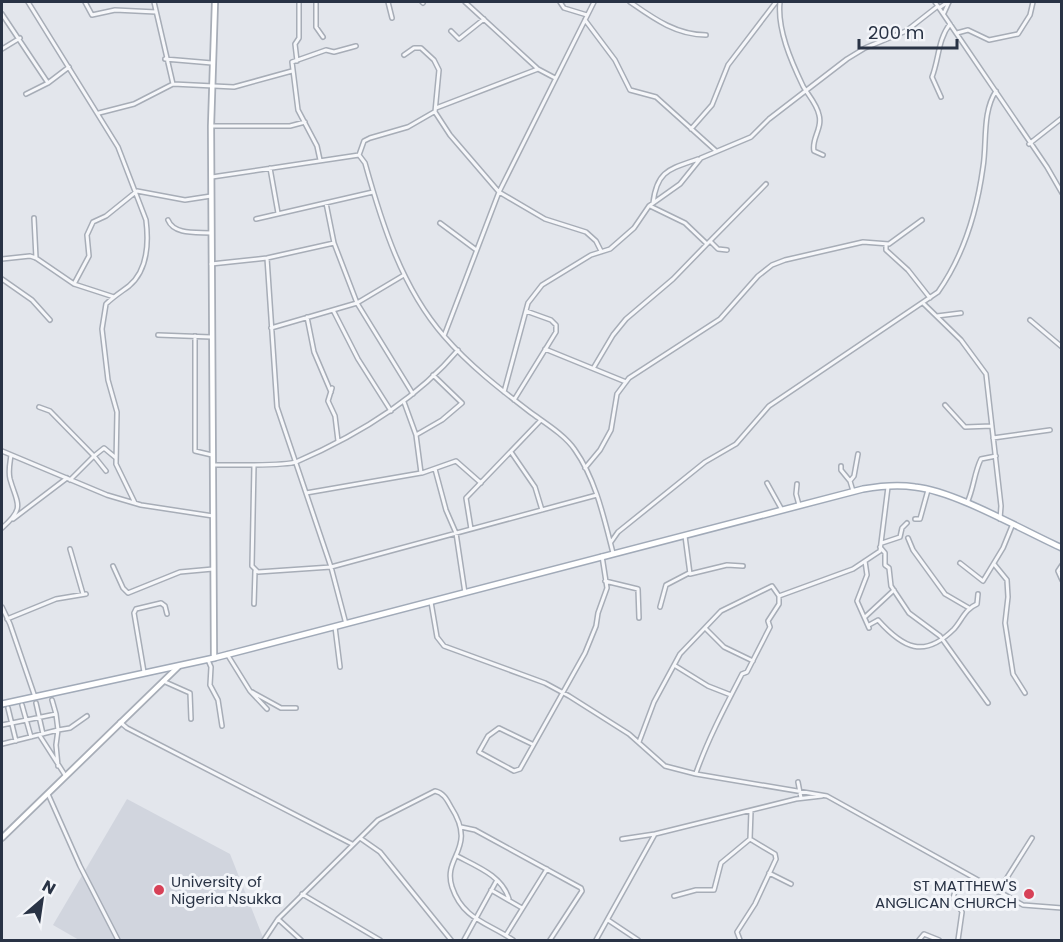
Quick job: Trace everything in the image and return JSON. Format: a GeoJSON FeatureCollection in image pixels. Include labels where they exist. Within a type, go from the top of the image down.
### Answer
{"type":"FeatureCollection","features":[{"type":"Feature","properties":{"kind":"main road"},"geometry":{"type":"LineString","coordinates":[[2,704],[35,700],[211,659],[685,534],[853,491],[888,485],[928,490],[966,504],[1000,520],[1010,528],[1062,548]]}},
{"type":"Feature","properties":{"kind":"street"},"geometry":{"type":"LineString","coordinates":[[28,2],[118,147],[137,191],[147,233],[144,263],[140,273],[130,285],[106,304],[102,329],[108,380],[117,412],[116,464],[135,503]]}},
{"type":"Feature","properties":{"kind":"street"},"geometry":{"type":"LineString","coordinates":[[85,2],[92,15],[115,10],[156,12]]}},
{"type":"Feature","properties":{"kind":"street"},"geometry":{"type":"LineString","coordinates":[[154,2],[172,84]]}},
{"type":"Feature","properties":{"kind":"street"},"geometry":{"type":"LineString","coordinates":[[215,2],[211,87],[213,569],[210,686],[218,700],[222,726]]}},
{"type":"Feature","properties":{"kind":"street"},"geometry":{"type":"LineString","coordinates":[[297,61],[295,44],[299,38],[299,2]]}},
{"type":"Feature","properties":{"kind":"street"},"geometry":{"type":"LineString","coordinates":[[316,2],[316,27],[323,37]]}},
{"type":"Feature","properties":{"kind":"street"},"geometry":{"type":"LineString","coordinates":[[388,2],[392,18]]}},
{"type":"Feature","properties":{"kind":"street"},"geometry":{"type":"LineString","coordinates":[[465,2],[538,69],[555,78]]}},
{"type":"Feature","properties":{"kind":"street"},"geometry":{"type":"LineString","coordinates":[[560,2],[564,8],[587,15]]}},
{"type":"Feature","properties":{"kind":"street"},"geometry":{"type":"LineString","coordinates":[[444,336],[475,249],[499,192],[594,2]]}},
{"type":"Feature","properties":{"kind":"street"},"geometry":{"type":"LineString","coordinates":[[630,2],[670,27],[690,35],[706,35]]}},
{"type":"Feature","properties":{"kind":"street"},"geometry":{"type":"LineString","coordinates":[[778,2],[779,21],[807,92],[819,114],[820,125],[813,147],[814,151],[823,155]]}},
{"type":"Feature","properties":{"kind":"street"},"geometry":{"type":"LineString","coordinates":[[691,129],[712,105],[728,65],[778,2]]}},
{"type":"Feature","properties":{"kind":"street"},"geometry":{"type":"LineString","coordinates":[[935,2],[1029,144],[1047,166],[1062,193]]}},
{"type":"Feature","properties":{"kind":"street"},"geometry":{"type":"LineString","coordinates":[[651,204],[654,188],[666,170],[751,137],[769,119],[857,52],[906,31],[948,2]]}},
{"type":"Feature","properties":{"kind":"street"},"geometry":{"type":"LineString","coordinates":[[944,14],[948,2]]}},
{"type":"Feature","properties":{"kind":"street"},"geometry":{"type":"LineString","coordinates":[[957,33],[968,30],[989,40],[1018,34],[1030,15],[1033,2]]}},
{"type":"Feature","properties":{"kind":"street"},"geometry":{"type":"LineString","coordinates":[[2,14],[48,83]]}},
{"type":"Feature","properties":{"kind":"street"},"geometry":{"type":"LineString","coordinates":[[450,31],[459,39],[484,19]]}},
{"type":"Feature","properties":{"kind":"street"},"geometry":{"type":"LineString","coordinates":[[585,20],[615,60],[630,90],[656,97],[716,150]]}},
{"type":"Feature","properties":{"kind":"street"},"geometry":{"type":"LineString","coordinates":[[941,97],[932,77],[939,62],[942,36],[950,24]]}},
{"type":"Feature","properties":{"kind":"street"},"geometry":{"type":"LineString","coordinates":[[2,49],[20,38]]}},
{"type":"Feature","properties":{"kind":"street"},"geometry":{"type":"LineString","coordinates":[[320,160],[317,146],[298,110],[292,62],[326,50],[334,52],[356,46]]}},
{"type":"Feature","properties":{"kind":"street"},"geometry":{"type":"LineString","coordinates":[[404,55],[414,48],[421,48],[434,60],[439,70],[435,110],[450,135],[499,192],[545,219],[586,232],[596,241],[601,251]]}},
{"type":"Feature","properties":{"kind":"street"},"geometry":{"type":"LineString","coordinates":[[165,59],[212,63]]}},
{"type":"Feature","properties":{"kind":"street"},"geometry":{"type":"LineString","coordinates":[[26,94],[48,83],[69,67]]}},
{"type":"Feature","properties":{"kind":"street"},"geometry":{"type":"LineString","coordinates":[[359,154],[364,141],[408,127],[435,110],[538,69]]}},
{"type":"Feature","properties":{"kind":"street"},"geometry":{"type":"LineString","coordinates":[[99,113],[134,104],[172,84],[234,87],[292,71]]}},
{"type":"Feature","properties":{"kind":"street"},"geometry":{"type":"LineString","coordinates":[[610,542],[618,532],[705,462],[736,444],[769,406],[938,292],[952,272],[966,238],[977,201],[984,165],[989,104],[996,91]]}},
{"type":"Feature","properties":{"kind":"street"},"geometry":{"type":"LineString","coordinates":[[1029,144],[1062,118]]}},
{"type":"Feature","properties":{"kind":"street"},"geometry":{"type":"LineString","coordinates":[[211,126],[290,126],[305,122]]}},
{"type":"Feature","properties":{"kind":"street"},"geometry":{"type":"LineString","coordinates":[[211,177],[359,154]]}},
{"type":"Feature","properties":{"kind":"street"},"geometry":{"type":"LineString","coordinates":[[359,154],[365,163],[387,235],[404,275],[444,336],[504,392],[573,448],[597,495],[614,553]]}},
{"type":"Feature","properties":{"kind":"street"},"geometry":{"type":"LineString","coordinates":[[504,392],[530,299],[542,285],[591,255],[610,249],[634,228],[651,204],[674,190],[701,158]]}},
{"type":"Feature","properties":{"kind":"street"},"geometry":{"type":"LineString","coordinates":[[270,168],[278,214]]}},
{"type":"Feature","properties":{"kind":"street"},"geometry":{"type":"LineString","coordinates":[[594,368],[613,334],[626,319],[673,279],[766,184]]}},
{"type":"Feature","properties":{"kind":"street"},"geometry":{"type":"LineString","coordinates":[[74,284],[89,256],[87,235],[93,222],[106,216],[137,191],[185,200],[211,196]]}},
{"type":"Feature","properties":{"kind":"street"},"geometry":{"type":"LineString","coordinates":[[256,219],[373,192]]}},
{"type":"Feature","properties":{"kind":"street"},"geometry":{"type":"LineString","coordinates":[[326,203],[334,243],[357,303],[413,394]]}},
{"type":"Feature","properties":{"kind":"street"},"geometry":{"type":"LineString","coordinates":[[651,204],[685,223],[718,249],[727,250]]}},
{"type":"Feature","properties":{"kind":"street"},"geometry":{"type":"LineString","coordinates":[[34,218],[36,258]]}},
{"type":"Feature","properties":{"kind":"street"},"geometry":{"type":"LineString","coordinates":[[168,220],[172,227],[180,231],[211,233]]}},
{"type":"Feature","properties":{"kind":"street"},"geometry":{"type":"LineString","coordinates":[[585,468],[600,450],[611,430],[616,398],[626,382],[637,371],[720,320],[758,276],[772,265],[863,242],[886,244],[896,240],[922,220]]}},
{"type":"Feature","properties":{"kind":"street"},"geometry":{"type":"LineString","coordinates":[[440,223],[475,249]]}},
{"type":"Feature","properties":{"kind":"street"},"geometry":{"type":"LineString","coordinates":[[211,264],[267,258],[334,243]]}},
{"type":"Feature","properties":{"kind":"street"},"geometry":{"type":"LineString","coordinates":[[886,244],[886,250],[908,270],[930,298]]}},
{"type":"Feature","properties":{"kind":"street"},"geometry":{"type":"LineString","coordinates":[[2,259],[30,256],[36,258],[74,284],[114,297]]}},
{"type":"Feature","properties":{"kind":"street"},"geometry":{"type":"LineString","coordinates":[[267,258],[277,407],[331,567],[346,624]]}},
{"type":"Feature","properties":{"kind":"street"},"geometry":{"type":"LineString","coordinates":[[271,328],[357,303],[404,275]]}},
{"type":"Feature","properties":{"kind":"street"},"geometry":{"type":"LineString","coordinates":[[2,279],[32,300],[50,320]]}},
{"type":"Feature","properties":{"kind":"street"},"geometry":{"type":"LineString","coordinates":[[923,303],[961,340],[986,374],[1001,506],[1000,520]]}},
{"type":"Feature","properties":{"kind":"street"},"geometry":{"type":"LineString","coordinates":[[333,310],[358,359],[392,411]]}},
{"type":"Feature","properties":{"kind":"street"},"geometry":{"type":"LineString","coordinates":[[514,400],[556,332],[556,325],[551,320],[526,311]]}},
{"type":"Feature","properties":{"kind":"street"},"geometry":{"type":"LineString","coordinates":[[937,316],[961,313]]}},
{"type":"Feature","properties":{"kind":"street"},"geometry":{"type":"LineString","coordinates":[[307,317],[314,352],[332,390],[328,401],[335,416],[339,441]]}},
{"type":"Feature","properties":{"kind":"street"},"geometry":{"type":"LineString","coordinates":[[1030,320],[1062,347]]}},
{"type":"Feature","properties":{"kind":"street"},"geometry":{"type":"LineString","coordinates":[[158,335],[211,337]]}},
{"type":"Feature","properties":{"kind":"street"},"geometry":{"type":"LineString","coordinates":[[195,336],[195,452],[212,455]]}},
{"type":"Feature","properties":{"kind":"street"},"geometry":{"type":"LineString","coordinates":[[545,348],[626,382]]}},
{"type":"Feature","properties":{"kind":"street"},"geometry":{"type":"LineString","coordinates":[[213,465],[295,463],[392,411],[458,350]]}},
{"type":"Feature","properties":{"kind":"street"},"geometry":{"type":"LineString","coordinates":[[416,435],[442,420],[462,403],[433,375]]}},
{"type":"Feature","properties":{"kind":"street"},"geometry":{"type":"LineString","coordinates":[[404,402],[416,435],[422,473]]}},
{"type":"Feature","properties":{"kind":"street"},"geometry":{"type":"LineString","coordinates":[[945,405],[965,428],[992,426]]}},
{"type":"Feature","properties":{"kind":"street"},"geometry":{"type":"LineString","coordinates":[[39,407],[50,411],[106,471]]}},
{"type":"Feature","properties":{"kind":"street"},"geometry":{"type":"LineString","coordinates":[[471,529],[465,501],[541,420]]}},
{"type":"Feature","properties":{"kind":"street"},"geometry":{"type":"LineString","coordinates":[[993,438],[1050,430]]}},
{"type":"Feature","properties":{"kind":"street"},"geometry":{"type":"LineString","coordinates":[[2,528],[68,479],[104,448],[116,458]]}},
{"type":"Feature","properties":{"kind":"street"},"geometry":{"type":"LineString","coordinates":[[2,451],[107,495],[135,503],[213,516]]}},
{"type":"Feature","properties":{"kind":"street"},"geometry":{"type":"LineString","coordinates":[[511,452],[534,487],[542,510]]}},
{"type":"Feature","properties":{"kind":"street"},"geometry":{"type":"LineString","coordinates":[[850,481],[854,476],[858,454]]}},
{"type":"Feature","properties":{"kind":"street"},"geometry":{"type":"LineString","coordinates":[[10,521],[19,506],[19,498],[10,477],[11,455]]}},
{"type":"Feature","properties":{"kind":"street"},"geometry":{"type":"LineString","coordinates":[[966,504],[975,485],[975,472],[981,459],[996,456]]}},
{"type":"Feature","properties":{"kind":"street"},"geometry":{"type":"LineString","coordinates":[[306,494],[422,473],[456,461],[481,483]]}},
{"type":"Feature","properties":{"kind":"street"},"geometry":{"type":"LineString","coordinates":[[254,465],[252,543],[255,571],[254,604]]}},
{"type":"Feature","properties":{"kind":"street"},"geometry":{"type":"LineString","coordinates":[[841,466],[853,491]]}},
{"type":"Feature","properties":{"kind":"street"},"geometry":{"type":"LineString","coordinates":[[435,469],[446,510],[456,533],[465,593]]}},
{"type":"Feature","properties":{"kind":"street"},"geometry":{"type":"LineString","coordinates":[[767,483],[782,510]]}},
{"type":"Feature","properties":{"kind":"street"},"geometry":{"type":"LineString","coordinates":[[797,484],[796,494],[799,505]]}},
{"type":"Feature","properties":{"kind":"street"},"geometry":{"type":"LineString","coordinates":[[779,596],[853,569],[880,551],[888,485]]}},
{"type":"Feature","properties":{"kind":"street"},"geometry":{"type":"LineString","coordinates":[[915,519],[920,519],[928,490]]}},
{"type":"Feature","properties":{"kind":"street"},"geometry":{"type":"LineString","coordinates":[[255,571],[331,567],[597,495]]}},
{"type":"Feature","properties":{"kind":"street"},"geometry":{"type":"LineString","coordinates":[[880,546],[902,535],[902,528],[907,523]]}},
{"type":"Feature","properties":{"kind":"street"},"geometry":{"type":"LineString","coordinates":[[960,563],[983,581],[1010,528]]}},
{"type":"Feature","properties":{"kind":"street"},"geometry":{"type":"LineString","coordinates":[[685,534],[688,573]]}},
{"type":"Feature","properties":{"kind":"street"},"geometry":{"type":"LineString","coordinates":[[908,538],[913,550],[945,594],[969,608]]}},
{"type":"Feature","properties":{"kind":"street"},"geometry":{"type":"LineString","coordinates":[[880,546],[885,553],[885,565],[889,568],[894,590],[909,613],[941,639],[961,662],[988,703]]}},
{"type":"Feature","properties":{"kind":"street"},"geometry":{"type":"LineString","coordinates":[[7,619],[56,599],[84,594],[70,549]]}},
{"type":"Feature","properties":{"kind":"street"},"geometry":{"type":"LineString","coordinates":[[532,744],[499,728],[488,736],[479,752],[518,771],[585,653],[596,626],[598,613],[605,596],[602,556]]}},
{"type":"Feature","properties":{"kind":"street"},"geometry":{"type":"LineString","coordinates":[[865,561],[867,574],[857,601],[869,626],[878,621],[889,633],[910,647],[924,646],[941,639],[956,627],[969,608],[976,604],[978,594]]}},
{"type":"Feature","properties":{"kind":"street"},"geometry":{"type":"LineString","coordinates":[[993,564],[1007,580],[1005,623],[1013,674],[1025,693]]}},
{"type":"Feature","properties":{"kind":"street"},"geometry":{"type":"LineString","coordinates":[[660,607],[666,585],[688,573],[694,574],[727,565],[743,566]]}},
{"type":"Feature","properties":{"kind":"street"},"geometry":{"type":"LineString","coordinates":[[1062,565],[1058,571],[1062,580]]}},
{"type":"Feature","properties":{"kind":"street"},"geometry":{"type":"LineString","coordinates":[[113,566],[124,591],[128,593],[180,573],[213,569]]}},
{"type":"Feature","properties":{"kind":"street"},"geometry":{"type":"LineString","coordinates":[[605,581],[638,589],[639,618]]}},
{"type":"Feature","properties":{"kind":"street"},"geometry":{"type":"LineString","coordinates":[[639,742],[654,702],[680,654],[721,611],[772,586],[779,596],[779,604],[768,621],[770,627],[747,672],[742,674],[731,695],[716,733],[706,746],[696,774]]}},
{"type":"Feature","properties":{"kind":"street"},"geometry":{"type":"LineString","coordinates":[[866,617],[894,590]]}},
{"type":"Feature","properties":{"kind":"street"},"geometry":{"type":"LineString","coordinates":[[431,602],[437,637],[450,650],[523,674],[561,692],[599,713],[639,742],[665,766],[696,774],[827,796],[1023,905],[1062,908]]}},
{"type":"Feature","properties":{"kind":"street"},"geometry":{"type":"LineString","coordinates":[[144,674],[134,613],[136,609],[161,603],[165,606],[167,614]]}},
{"type":"Feature","properties":{"kind":"street"},"geometry":{"type":"LineString","coordinates":[[2,607],[35,700],[42,735],[65,775]]}},
{"type":"Feature","properties":{"kind":"street"},"geometry":{"type":"LineString","coordinates":[[335,627],[340,667]]}},
{"type":"Feature","properties":{"kind":"street"},"geometry":{"type":"LineString","coordinates":[[705,628],[724,647],[753,661]]}},
{"type":"Feature","properties":{"kind":"street"},"geometry":{"type":"LineString","coordinates":[[227,654],[250,691],[267,709]]}},
{"type":"Feature","properties":{"kind":"street"},"geometry":{"type":"LineString","coordinates":[[674,665],[708,686],[731,695]]}},
{"type":"Feature","properties":{"kind":"street"},"geometry":{"type":"LineString","coordinates":[[2,838],[162,680],[178,667]]}},
{"type":"Feature","properties":{"kind":"street"},"geometry":{"type":"LineString","coordinates":[[162,680],[190,693],[191,719]]}},
{"type":"Feature","properties":{"kind":"street"},"geometry":{"type":"LineString","coordinates":[[250,691],[263,696],[281,708],[297,708]]}},
{"type":"Feature","properties":{"kind":"street"},"geometry":{"type":"LineString","coordinates":[[52,700],[58,730],[56,744],[58,766]]}},
{"type":"Feature","properties":{"kind":"street"},"geometry":{"type":"LineString","coordinates":[[22,705],[31,737]]}},
{"type":"Feature","properties":{"kind":"street"},"geometry":{"type":"LineString","coordinates":[[9,708],[16,741]]}},
{"type":"Feature","properties":{"kind":"street"},"geometry":{"type":"LineString","coordinates":[[2,725],[56,714]]}},
{"type":"Feature","properties":{"kind":"street"},"geometry":{"type":"LineString","coordinates":[[2,738],[2,744],[70,728],[87,716]]}},
{"type":"Feature","properties":{"kind":"street"},"geometry":{"type":"LineString","coordinates":[[120,722],[127,729],[352,844]]}},
{"type":"Feature","properties":{"kind":"street"},"geometry":{"type":"LineString","coordinates":[[798,782],[801,798]]}},
{"type":"Feature","properties":{"kind":"street"},"geometry":{"type":"LineString","coordinates":[[264,940],[278,919],[378,820],[435,791],[445,796],[461,827],[462,840],[452,868],[452,887],[469,916],[513,940]]}},
{"type":"Feature","properties":{"kind":"street"},"geometry":{"type":"LineString","coordinates":[[48,792],[80,866],[118,940]]}},
{"type":"Feature","properties":{"kind":"street"},"geometry":{"type":"LineString","coordinates":[[622,839],[656,834],[801,798],[827,796]]}},
{"type":"Feature","properties":{"kind":"street"},"geometry":{"type":"LineString","coordinates":[[674,896],[696,890],[714,890],[721,863],[750,839],[751,811]]}},
{"type":"Feature","properties":{"kind":"street"},"geometry":{"type":"LineString","coordinates":[[461,827],[476,830],[582,890],[550,940]]}},
{"type":"Feature","properties":{"kind":"street"},"geometry":{"type":"LineString","coordinates":[[596,940],[656,834]]}},
{"type":"Feature","properties":{"kind":"street"},"geometry":{"type":"LineString","coordinates":[[360,838],[380,852],[452,940]]}},
{"type":"Feature","properties":{"kind":"street"},"geometry":{"type":"LineString","coordinates":[[998,892],[1032,838]]}},
{"type":"Feature","properties":{"kind":"street"},"geometry":{"type":"LineString","coordinates":[[740,940],[737,932],[755,904],[776,859],[776,854],[750,839]]}},
{"type":"Feature","properties":{"kind":"street"},"geometry":{"type":"LineString","coordinates":[[456,856],[489,873],[507,892],[509,900]]}},
{"type":"Feature","properties":{"kind":"street"},"geometry":{"type":"LineString","coordinates":[[506,935],[547,869]]}},
{"type":"Feature","properties":{"kind":"street"},"geometry":{"type":"LineString","coordinates":[[769,873],[791,884]]}},
{"type":"Feature","properties":{"kind":"street"},"geometry":{"type":"LineString","coordinates":[[464,940],[497,880]]}},
{"type":"Feature","properties":{"kind":"street"},"geometry":{"type":"LineString","coordinates":[[956,888],[952,898],[962,912],[958,940]]}},
{"type":"Feature","properties":{"kind":"street"},"geometry":{"type":"LineString","coordinates":[[491,890],[522,908]]}},
{"type":"Feature","properties":{"kind":"street"},"geometry":{"type":"LineString","coordinates":[[302,894],[380,940]]}},
{"type":"Feature","properties":{"kind":"street"},"geometry":{"type":"LineString","coordinates":[[278,919],[301,940]]}},
{"type":"Feature","properties":{"kind":"street"},"geometry":{"type":"LineString","coordinates":[[608,920],[638,940]]}},
{"type":"Feature","properties":{"kind":"street"},"geometry":{"type":"LineString","coordinates":[[919,940],[924,934],[939,940]]}},
{"type":"Feature","properties":{"kind":"shaded area","name":"University of Nigeria Nsukka"},"geometry":{"type":"Polygon","coordinates":[[[127,799],[230,854],[264,940],[79,940],[53,925],[127,799]]]}},
{"type":"Feature","properties":{"kind":"place","name":"University of Nigeria Nsukka"},"geometry":{"type":"Point","coordinates":[159,890]}},
{"type":"Feature","properties":{"kind":"place","name":"ST MATTHEW'S ANGLICAN CHURCH"},"geometry":{"type":"Point","coordinates":[1029,894]}}]}
